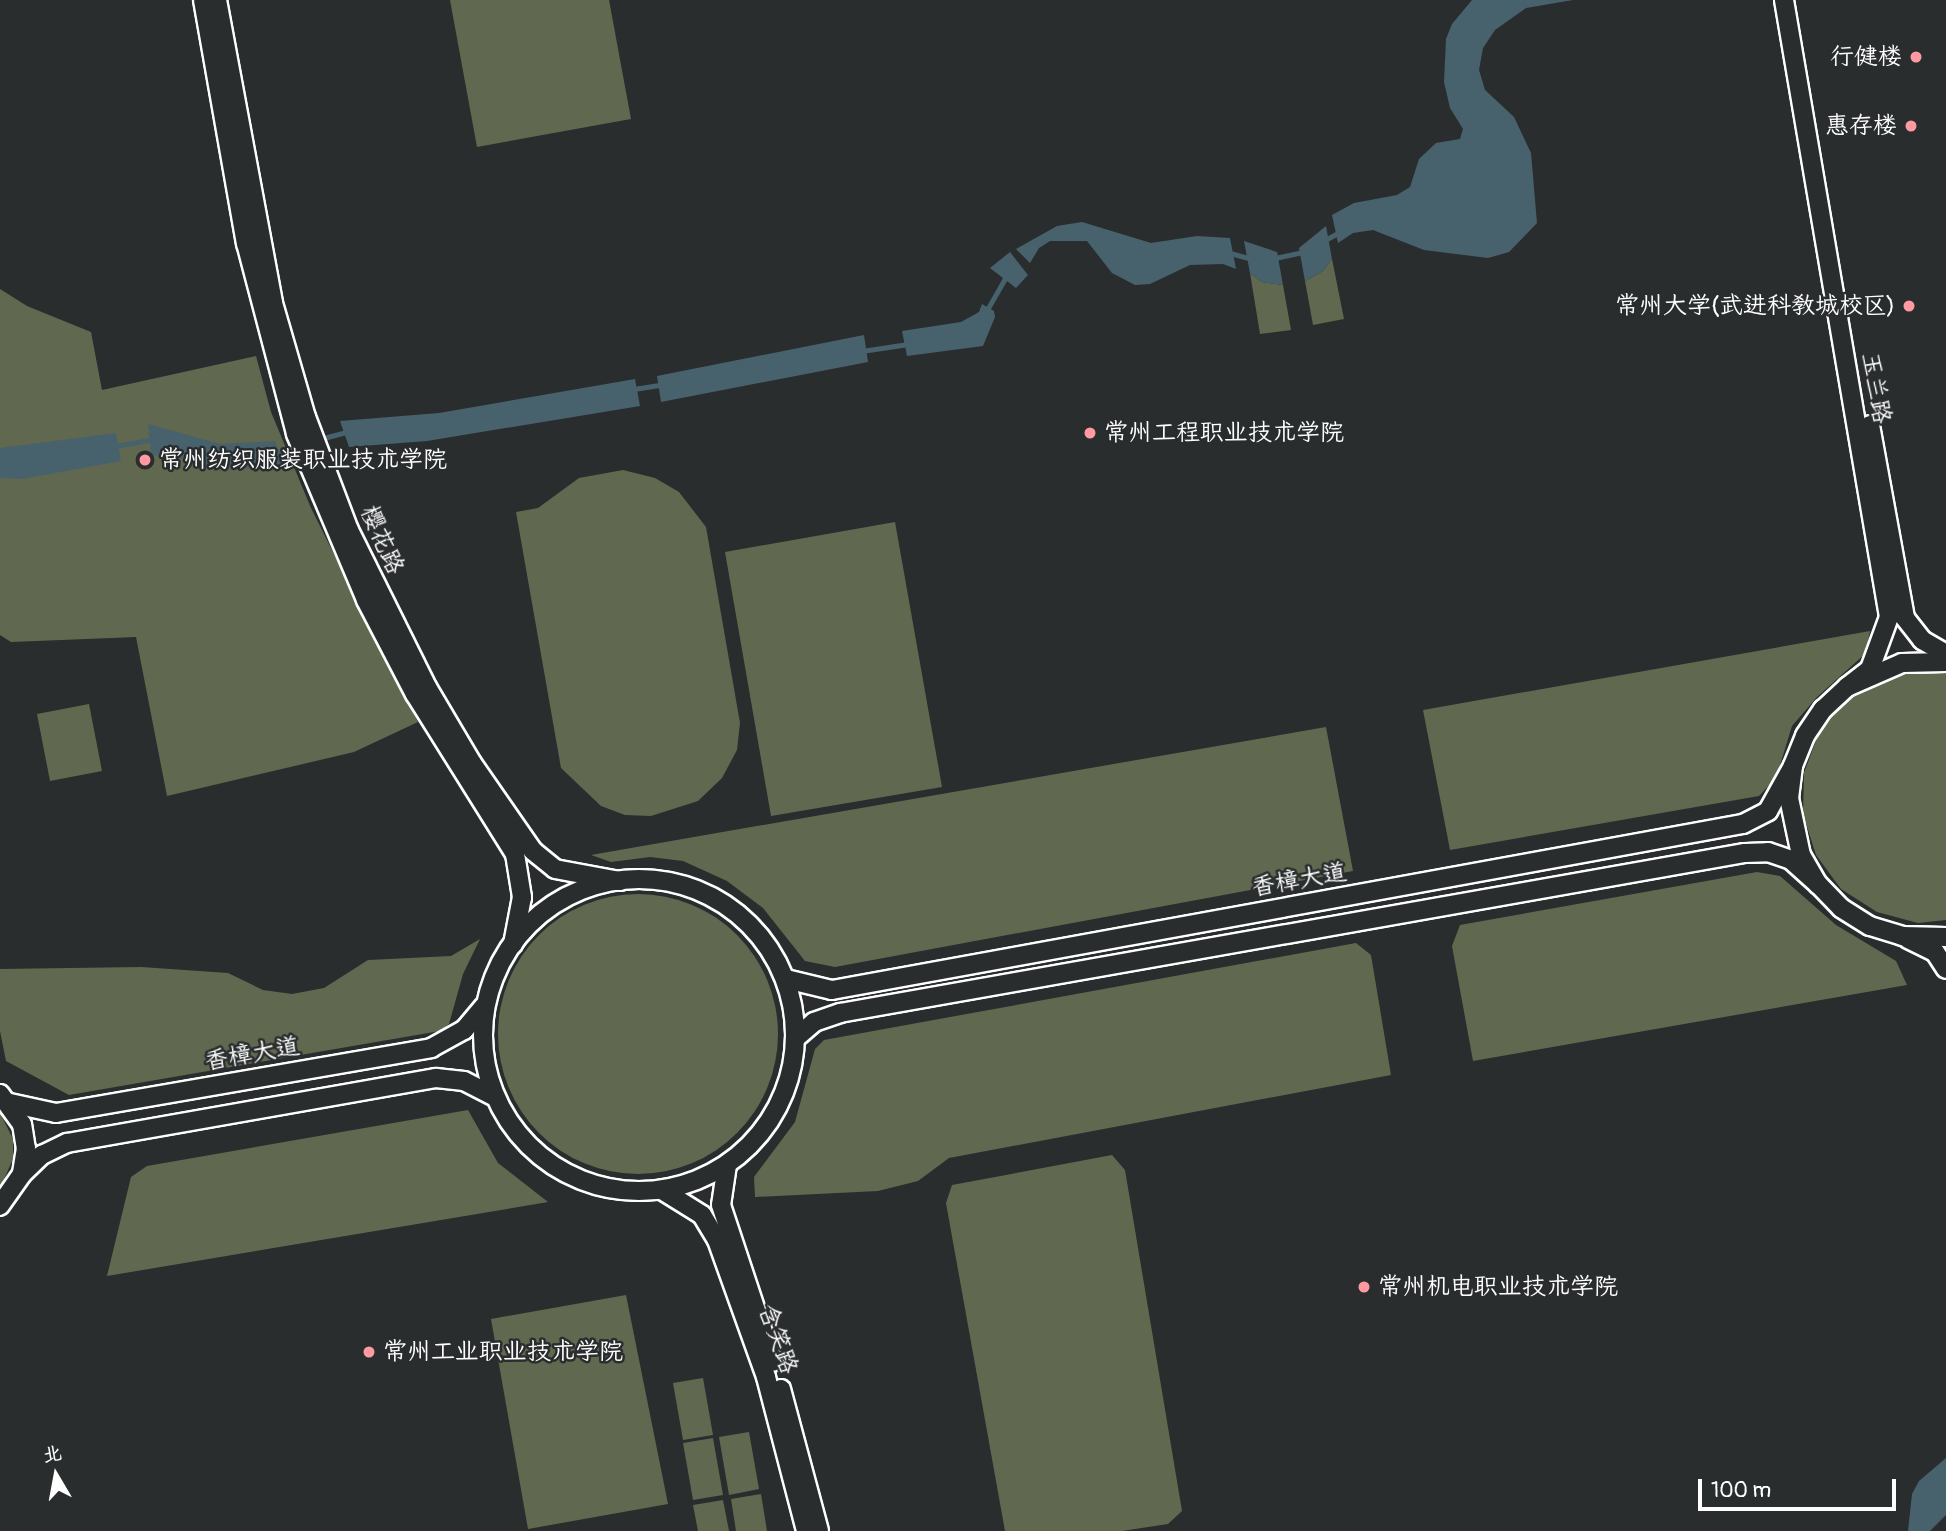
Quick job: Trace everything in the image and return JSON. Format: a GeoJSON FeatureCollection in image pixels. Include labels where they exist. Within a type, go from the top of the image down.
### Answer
{"type":"FeatureCollection","features":[{"type":"Feature","properties":{"kind":"street","name":"樱花路"},"geometry":{"type":"LineString","coordinates":[[202,0],[246,243],[303,431],[366,600],[415,694],[514,854],[522,897],[513,944]]}},
{"type":"Feature","properties":{"kind":"street","name":"樱花路"},"geometry":{"type":"LineString","coordinates":[[216,0],[273,303],[303,431]]}},
{"type":"Feature","properties":{"kind":"street","name":"玉兰路"},"geometry":{"type":"LineString","coordinates":[[1784,0],[1889,617],[1870,669],[1823,709],[1805,736],[1793,766]]}},
{"type":"Feature","properties":{"kind":"street","name":"玉兰路"},"geometry":{"type":"LineString","coordinates":[[1794,0],[1905,618],[1922,640],[1946,654]]}},
{"type":"Feature","properties":{"kind":"street","name":"樱花路"},"geometry":{"type":"LineString","coordinates":[[314,460],[427,687],[472,763],[533,851],[555,869],[620,881]]}},
{"type":"Feature","properties":{"kind":"street"},"geometry":{"type":"LineString","coordinates":[[1847,687],[1902,663],[1946,662]]}},
{"type":"Feature","properties":{"kind":"street"},"geometry":{"type":"LineString","coordinates":[[1793,766],[1792,827],[1801,855],[1818,884]]}},
{"type":"Feature","properties":{"kind":"street","name":"香樟大道"},"geometry":{"type":"LineString","coordinates":[[786,979],[832,990],[1743,824],[1768,811],[1793,766]]}},
{"type":"Feature","properties":{"kind":"street"},"geometry":{"type":"LineString","coordinates":[[797,1037],[814,1022],[840,1013],[1745,853],[1768,852],[1791,860],[1841,908],[1870,926],[1902,936],[1935,952],[1946,969]]}},
{"type":"Feature","properties":{"kind":"street"},"geometry":{"type":"LineString","coordinates":[[650,879],[683,885],[725,904],[768,946],[786,979],[797,1037],[792,1075],[773,1118],[727,1165],[693,1182],[662,1190],[606,1188],[554,1167],[530,1149],[495,1097],[483,1053],[486,1003],[502,958],[513,944],[551,906],[578,891],[620,881],[650,879]]}},
{"type":"Feature","properties":{"kind":"street"},"geometry":{"type":"LineString","coordinates":[[1902,936],[1946,937]]}},
{"type":"Feature","properties":{"kind":"street","name":"香樟大道"},"geometry":{"type":"LineString","coordinates":[[5,1098],[56,1113],[432,1048],[464,1030],[486,1003]]}},
{"type":"Feature","properties":{"kind":"street"},"geometry":{"type":"LineString","coordinates":[[0,1206],[22,1174],[43,1155],[67,1143],[436,1078],[464,1081],[495,1097]]}},
{"type":"Feature","properties":{"kind":"street"},"geometry":{"type":"LineString","coordinates":[[5,1098],[22,1124],[26,1148],[22,1174]]}},
{"type":"Feature","properties":{"kind":"street","name":"含笑路"},"geometry":{"type":"LineString","coordinates":[[727,1165],[721,1205],[801,1453],[819,1531]]}},
{"type":"Feature","properties":{"kind":"street","name":"含笑路"},"geometry":{"type":"LineString","coordinates":[[662,1190],[702,1215],[717,1240],[766,1377],[806,1531]]}},
{"type":"Feature","properties":{"kind":"green space"},"geometry":{"type":"Polygon","coordinates":[[[450,0],[609,0],[631,119],[477,147],[450,0]]]}},
{"type":"Feature","properties":{"kind":"green space"},"geometry":{"type":"Polygon","coordinates":[[[1332,259],[1344,319],[1313,325],[1305,281],[1323,271],[1332,259]]]}},
{"type":"Feature","properties":{"kind":"green space"},"geometry":{"type":"Polygon","coordinates":[[[1250,273],[1262,282],[1283,285],[1291,330],[1260,334],[1250,273]]]}},
{"type":"Feature","properties":{"kind":"green space"},"geometry":{"type":"Polygon","coordinates":[[[0,289],[27,306],[91,332],[102,390],[256,356],[271,412],[311,508],[418,722],[354,752],[167,796],[136,637],[11,642],[0,635],[0,289]]]}},
{"type":"Feature","properties":{"kind":"green space"},"geometry":{"type":"Polygon","coordinates":[[[623,470],[655,478],[679,492],[706,527],[740,723],[737,750],[722,778],[698,801],[651,816],[625,815],[601,806],[561,768],[516,512],[538,508],[579,478],[623,470]]]}},
{"type":"Feature","properties":{"kind":"green space"},"geometry":{"type":"Polygon","coordinates":[[[895,522],[942,787],[771,816],[725,552],[895,522]]]}},
{"type":"Feature","properties":{"kind":"green space"},"geometry":{"type":"Polygon","coordinates":[[[1870,631],[1866,653],[1817,697],[1792,726],[1776,778],[1759,796],[1450,850],[1423,710],[1870,631]]]}},
{"type":"Feature","properties":{"kind":"green space"},"geometry":{"type":"Polygon","coordinates":[[[1918,670],[1946,672],[1946,920],[1918,923],[1877,912],[1841,889],[1816,855],[1803,814],[1804,773],[1818,735],[1844,702],[1878,680],[1918,670]]]}},
{"type":"Feature","properties":{"kind":"green space"},"geometry":{"type":"Polygon","coordinates":[[[89,704],[102,771],[50,781],[37,714],[89,704]]]}},
{"type":"Feature","properties":{"kind":"green space"},"geometry":{"type":"Polygon","coordinates":[[[1326,727],[1353,871],[835,967],[805,961],[763,908],[727,881],[683,861],[650,857],[611,862],[591,855],[1326,727]]]}},
{"type":"Feature","properties":{"kind":"green space"},"geometry":{"type":"Polygon","coordinates":[[[1757,872],[1780,876],[1836,925],[1896,961],[1907,985],[1473,1061],[1452,946],[1460,925],[1757,872]]]}},
{"type":"Feature","properties":{"kind":"green space"},"geometry":{"type":"Polygon","coordinates":[[[652,894],[692,904],[704,910],[727,926],[746,945],[768,980],[776,1007],[776,1061],[768,1088],[755,1112],[737,1133],[716,1151],[692,1164],[652,1174],[624,1174],[584,1164],[560,1151],[539,1133],[521,1112],[508,1088],[500,1061],[498,1020],[508,980],[521,956],[539,935],[560,917],[584,904],[611,896],[652,894]]]}},
{"type":"Feature","properties":{"kind":"green space"},"geometry":{"type":"Polygon","coordinates":[[[480,939],[463,974],[449,1024],[440,1031],[69,1095],[6,1061],[0,1031],[0,969],[141,967],[228,973],[263,990],[292,994],[324,988],[368,960],[451,956],[480,939]]]}},
{"type":"Feature","properties":{"kind":"green space"},"geometry":{"type":"Polygon","coordinates":[[[1356,943],[1371,955],[1391,1075],[949,1158],[918,1181],[878,1191],[755,1197],[754,1177],[795,1122],[815,1049],[824,1040],[1356,943]]]}},
{"type":"Feature","properties":{"kind":"green space"},"geometry":{"type":"Polygon","coordinates":[[[468,1110],[498,1163],[548,1202],[107,1276],[131,1177],[147,1166],[468,1110]]]}},
{"type":"Feature","properties":{"kind":"green space"},"geometry":{"type":"Polygon","coordinates":[[[0,1113],[13,1139],[13,1159],[0,1188],[0,1113]]]}},
{"type":"Feature","properties":{"kind":"green space"},"geometry":{"type":"Polygon","coordinates":[[[1112,1155],[1125,1170],[1182,1511],[1168,1524],[1122,1531],[1005,1531],[946,1203],[952,1185],[1112,1155]]]}},
{"type":"Feature","properties":{"kind":"green space"},"geometry":{"type":"Polygon","coordinates":[[[626,1295],[668,1504],[528,1529],[491,1319],[626,1295]]]}},
{"type":"Feature","properties":{"kind":"green space"},"geometry":{"type":"Polygon","coordinates":[[[703,1378],[713,1435],[683,1440],[673,1383],[703,1378]]]}},
{"type":"Feature","properties":{"kind":"green space"},"geometry":{"type":"Polygon","coordinates":[[[749,1432],[759,1489],[729,1495],[719,1437],[749,1432]]]}},
{"type":"Feature","properties":{"kind":"green space"},"geometry":{"type":"Polygon","coordinates":[[[713,1438],[723,1495],[693,1500],[683,1443],[713,1438]]]}},
{"type":"Feature","properties":{"kind":"green space"},"geometry":{"type":"Polygon","coordinates":[[[761,1494],[767,1531],[736,1531],[731,1499],[761,1494]]]}},
{"type":"Feature","properties":{"kind":"green space"},"geometry":{"type":"Polygon","coordinates":[[[723,1500],[729,1531],[698,1531],[693,1505],[723,1500]]]}},
{"type":"Feature","properties":{"kind":"water"},"geometry":{"type":"Polygon","coordinates":[[[1472,0],[1573,0],[1526,8],[1495,30],[1483,48],[1479,70],[1485,90],[1514,117],[1531,153],[1537,223],[1509,252],[1488,258],[1424,250],[1373,230],[1353,233],[1338,243],[1332,215],[1354,203],[1397,195],[1410,187],[1419,159],[1436,143],[1460,139],[1463,129],[1450,108],[1444,82],[1446,39],[1452,24],[1472,0]]]}},
{"type":"Feature","properties":{"kind":"water"},"geometry":{"type":"Polygon","coordinates":[[[1082,222],[1151,243],[1197,236],[1230,238],[1236,269],[1223,264],[1190,265],[1150,284],[1135,285],[1112,273],[1087,241],[1050,241],[1039,248],[1030,263],[1016,249],[1057,226],[1082,222]]]}},
{"type":"Feature","properties":{"kind":"water"},"geometry":{"type":"Polygon","coordinates":[[[1326,226],[1332,259],[1323,271],[1305,281],[1299,248],[1326,226]]]}},
{"type":"Feature","properties":{"kind":"water"},"geometry":{"type":"Polygon","coordinates":[[[1244,241],[1277,252],[1283,285],[1262,282],[1250,273],[1244,241]]]}},
{"type":"Feature","properties":{"kind":"water"},"geometry":{"type":"Polygon","coordinates":[[[1010,252],[1028,275],[1016,288],[990,268],[1010,252]]]}},
{"type":"Feature","properties":{"kind":"water"},"geometry":{"type":"Polygon","coordinates":[[[982,304],[994,311],[995,317],[983,346],[907,356],[902,331],[961,322],[979,312],[982,304]]]}},
{"type":"Feature","properties":{"kind":"water"},"geometry":{"type":"Polygon","coordinates":[[[864,335],[868,362],[661,402],[657,376],[864,335]]]}},
{"type":"Feature","properties":{"kind":"water"},"geometry":{"type":"Polygon","coordinates":[[[635,379],[640,406],[427,441],[349,447],[340,421],[439,413],[635,379]]]}},
{"type":"Feature","properties":{"kind":"water"},"geometry":{"type":"Polygon","coordinates":[[[148,424],[221,444],[275,441],[284,464],[233,470],[198,468],[172,454],[151,456],[148,424]]]}},
{"type":"Feature","properties":{"kind":"water"},"geometry":{"type":"Polygon","coordinates":[[[116,433],[121,461],[22,479],[0,478],[0,448],[116,433]]]}},
{"type":"Feature","properties":{"kind":"water"},"geometry":{"type":"Polygon","coordinates":[[[1946,1458],[1946,1515],[1930,1531],[1908,1531],[1912,1494],[1919,1481],[1946,1458]]]}},
{"type":"Feature","properties":{"kind":"waterway"},"geometry":{"type":"LineString","coordinates":[[1323,241],[1340,232]]}},
{"type":"Feature","properties":{"kind":"waterway"},"geometry":{"type":"LineString","coordinates":[[1275,258],[1304,252]]}},
{"type":"Feature","properties":{"kind":"waterway"},"geometry":{"type":"LineString","coordinates":[[1230,253],[1252,259]]}},
{"type":"Feature","properties":{"kind":"waterway"},"geometry":{"type":"LineString","coordinates":[[987,310],[1007,275]]}},
{"type":"Feature","properties":{"kind":"waterway"},"geometry":{"type":"LineString","coordinates":[[862,351],[909,344]]}},
{"type":"Feature","properties":{"kind":"waterway"},"geometry":{"type":"LineString","coordinates":[[634,389],[664,384]]}},
{"type":"Feature","properties":{"kind":"waterway"},"geometry":{"type":"LineString","coordinates":[[320,439],[349,431]]}},
{"type":"Feature","properties":{"kind":"waterway"},"geometry":{"type":"LineString","coordinates":[[115,446],[155,439]]}},
{"type":"Feature","properties":{"kind":"waterway"},"geometry":{"type":"LineString","coordinates":[[274,454],[296,448]]}},
{"type":"Feature","properties":{"kind":"place","name":"行健楼"},"geometry":{"type":"Point","coordinates":[1916,57]}},
{"type":"Feature","properties":{"kind":"place","name":"惠存楼"},"geometry":{"type":"Point","coordinates":[1911,126]}},
{"type":"Feature","properties":{"kind":"place","name":"常州大学(武进科教城校区)"},"geometry":{"type":"Point","coordinates":[1909,306]}},
{"type":"Feature","properties":{"kind":"place","name":"常州工程职业技术学院"},"geometry":{"type":"Point","coordinates":[1090,433]}},
{"type":"Feature","properties":{"kind":"place","name":"常州纺织服装职业技术学院"},"geometry":{"type":"Point","coordinates":[145,460]}},
{"type":"Feature","properties":{"kind":"place","name":"常州机电职业技术学院"},"geometry":{"type":"Point","coordinates":[1364,1287]}},
{"type":"Feature","properties":{"kind":"place","name":"常州工业职业技术学院"},"geometry":{"type":"Point","coordinates":[369,1352]}}]}
